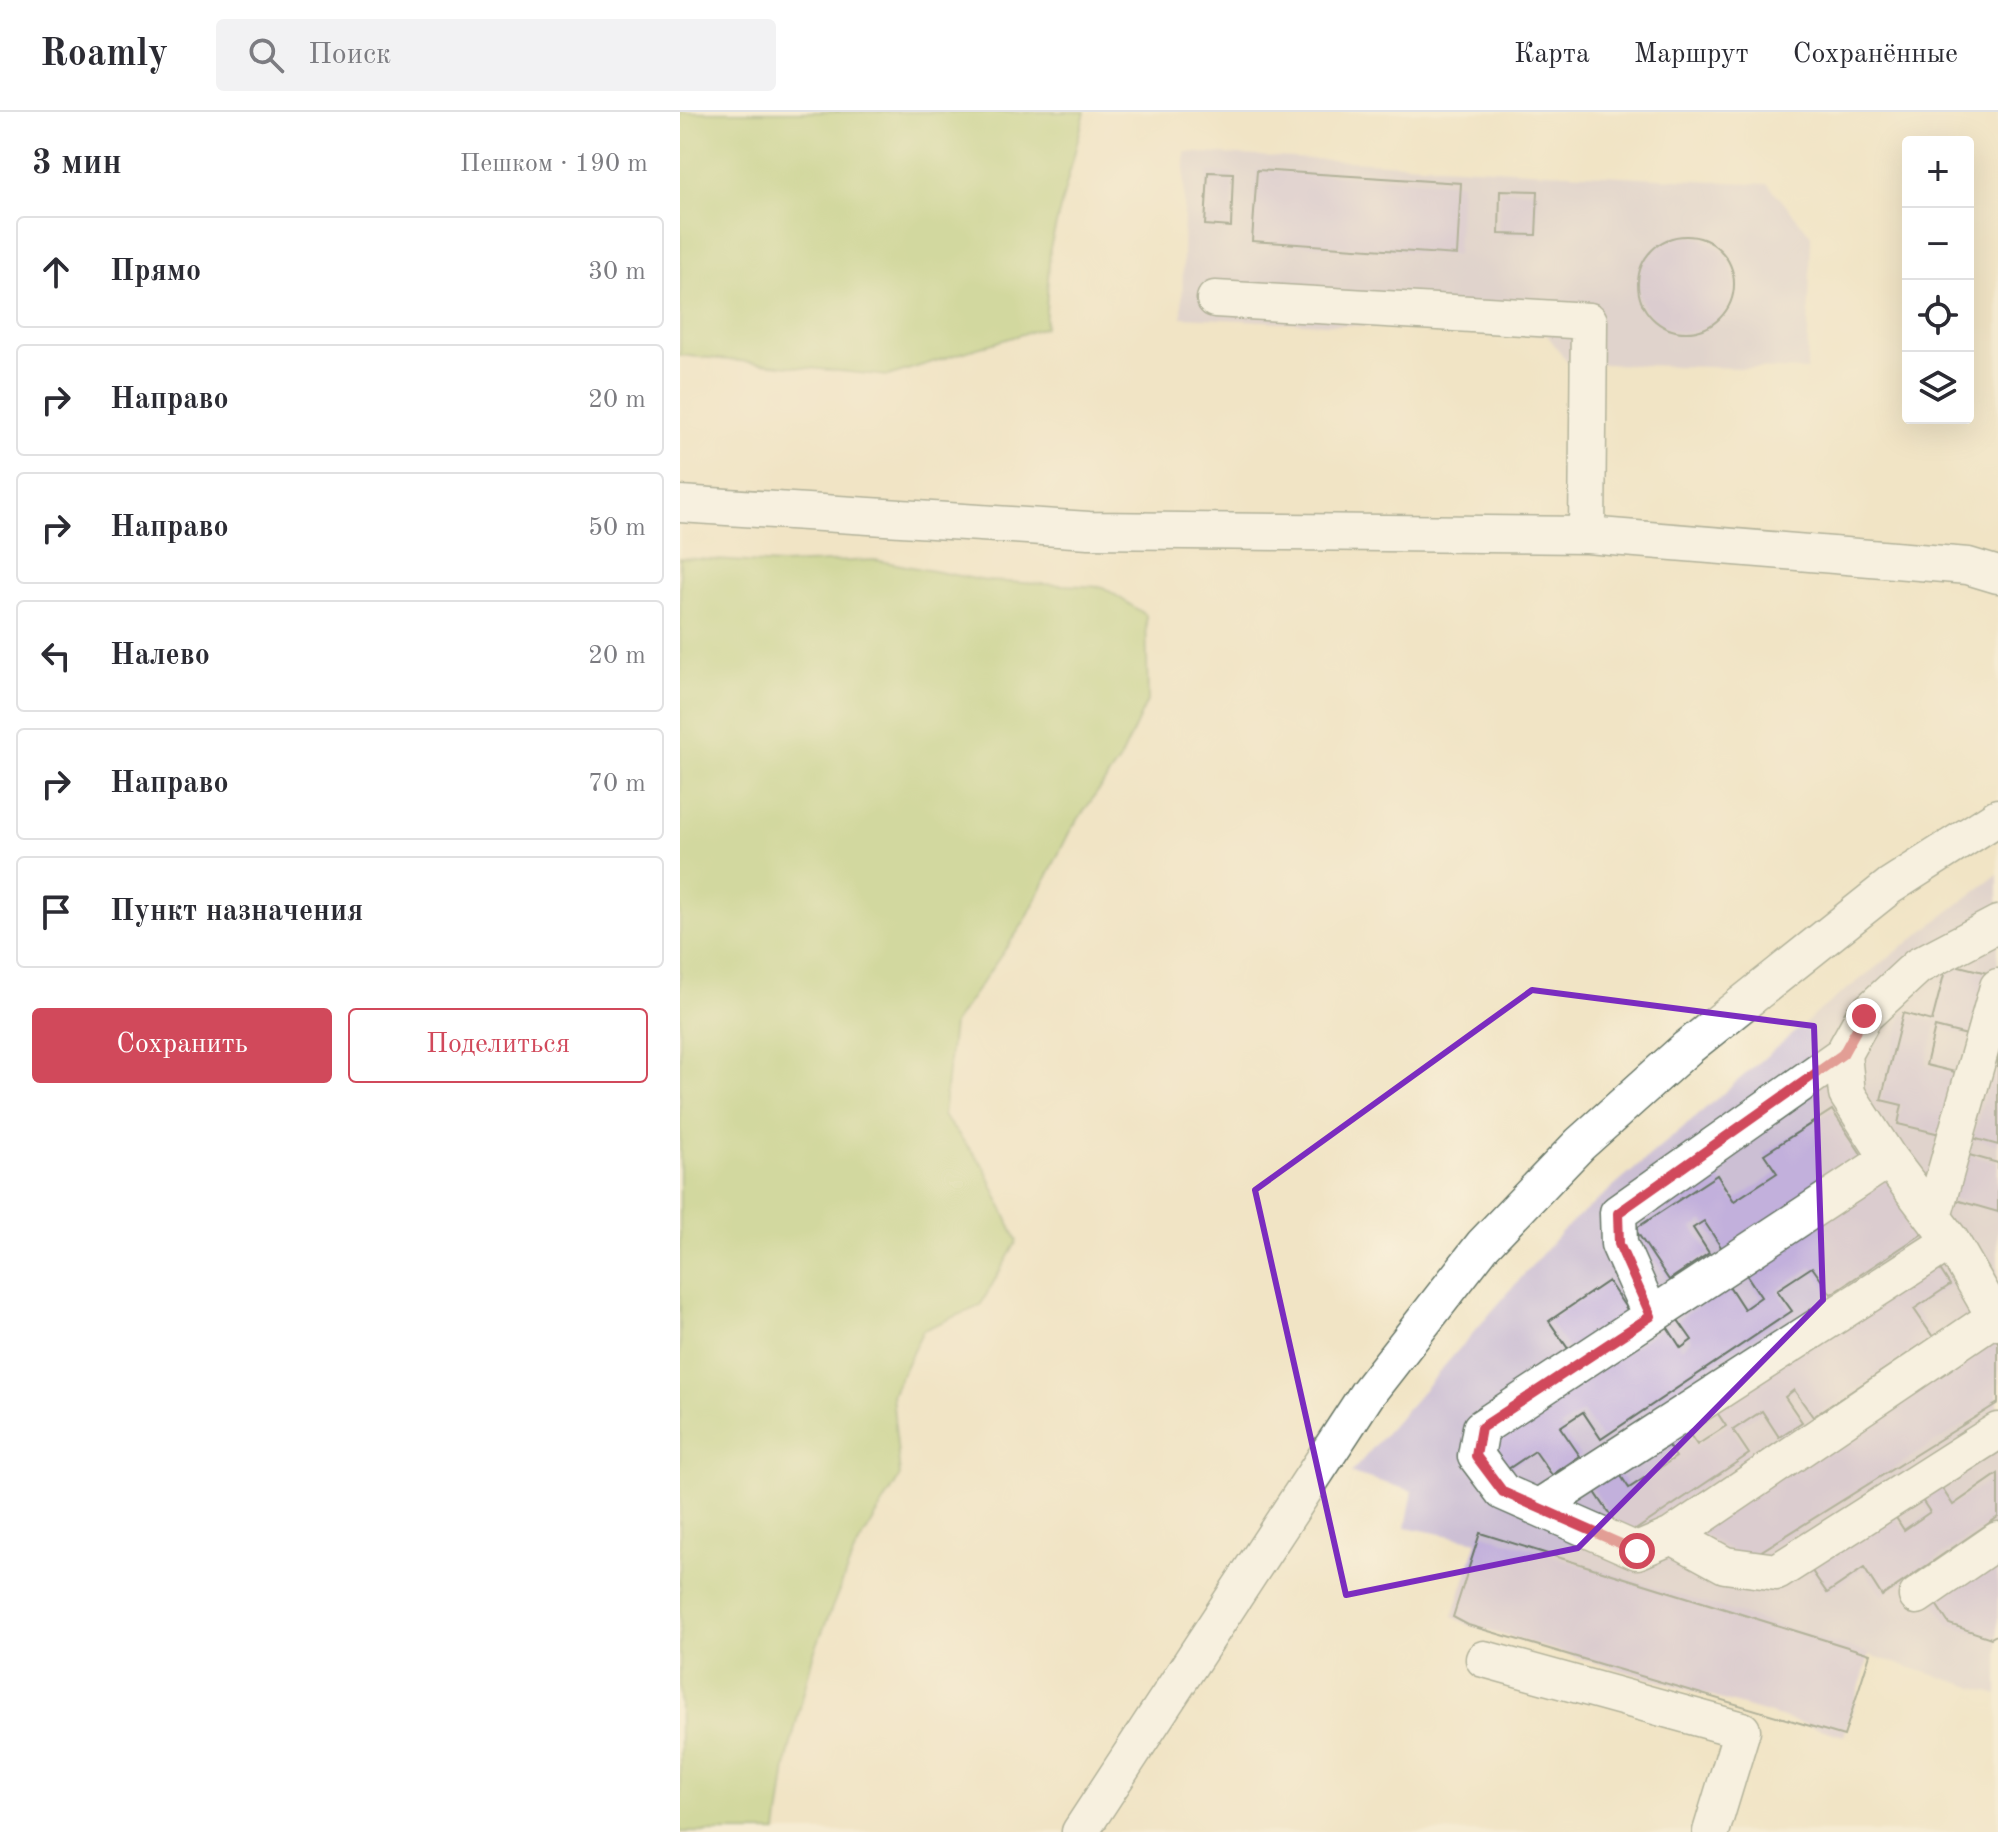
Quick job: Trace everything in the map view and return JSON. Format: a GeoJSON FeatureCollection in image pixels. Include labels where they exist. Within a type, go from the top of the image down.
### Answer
{"type":"FeatureCollection","features":[{"type":"Feature","properties":{"kind":"street"},"geometry":{"type":"LineString","coordinates":[[1215,299],[1589,321],[1587,535]]}},
{"type":"Feature","properties":{"kind":"street"},"geometry":{"type":"LineString","coordinates":[[680,504],[1089,530],[1587,535],[1968,566],[1998,575]]}},
{"type":"Feature","properties":{"kind":"street"},"geometry":{"type":"LineString","coordinates":[[1080,1832],[1367,1394],[1483,1245],[1580,1144],[1687,1048],[1890,886],[1998,817]]}},
{"type":"Feature","properties":{"kind":"street"},"geometry":{"type":"LineString","coordinates":[[1651,1316],[1619,1244],[1618,1213],[1843,1054],[1864,1016],[1918,966],[1998,924]]}},
{"type":"Feature","properties":{"kind":"street"},"geometry":{"type":"LineString","coordinates":[[1539,1507],[1942,1229],[1998,987]]}},
{"type":"Feature","properties":{"kind":"street"},"geometry":{"type":"LineString","coordinates":[[1843,1054],[1847,1094],[1889,1159],[1942,1229],[1997,1319],[1672,1536],[1637,1551],[1503,1492],[1476,1456],[1481,1428],[1889,1159]]}},
{"type":"Feature","properties":{"kind":"street"},"geometry":{"type":"LineString","coordinates":[[1672,1536],[1725,1565],[1777,1572],[1998,1431]]}},
{"type":"Feature","properties":{"kind":"street"},"geometry":{"type":"LineString","coordinates":[[1917,1596],[1998,1540]]}},
{"type":"Feature","properties":{"kind":"street"},"geometry":{"type":"LineString","coordinates":[[1484,1659],[1742,1730],[1711,1832]]}},
{"type":"Feature","properties":{"kind":"highlighted area"},"geometry":{"type":"Polygon","coordinates":[[[1532,990],[1814,1026],[1823,1300],[1578,1548],[1346,1595],[1255,1190],[1532,990]]]}},
{"type":"Feature","properties":{"kind":"shaded area"},"geometry":{"type":"Polygon","coordinates":[[[1185,152],[1768,184],[1811,235],[1807,370],[1568,363],[1547,335],[1182,317],[1185,152]]]}},
{"type":"Feature","properties":{"kind":"shaded area"},"geometry":{"type":"Polygon","coordinates":[[[1998,874],[1998,1695],[1480,1534],[1477,1541],[1406,1527],[1413,1491],[1351,1473],[1562,1231],[1824,1007],[1998,874]]]}},
{"type":"Feature","properties":{"kind":"green space"},"geometry":{"type":"Polygon","coordinates":[[[680,112],[1085,112],[1050,248],[1045,327],[888,376],[680,355],[680,112]]]}},
{"type":"Feature","properties":{"kind":"green space"},"geometry":{"type":"Polygon","coordinates":[[[680,558],[781,564],[875,560],[986,581],[1103,587],[1146,615],[1148,699],[1120,760],[1070,831],[1025,921],[953,1024],[943,1116],[984,1166],[1017,1241],[980,1306],[923,1330],[892,1395],[900,1476],[854,1553],[813,1655],[787,1760],[777,1832],[680,1832],[680,558]]]}},
{"type":"Feature","properties":{"kind":"building"},"geometry":{"type":"Polygon","coordinates":[[[1257,170],[1461,183],[1457,255],[1252,241],[1257,170]]]}},
{"type":"Feature","properties":{"kind":"building"},"geometry":{"type":"Polygon","coordinates":[[[1208,172],[1233,173],[1231,227],[1205,225],[1208,172]]]}},
{"type":"Feature","properties":{"kind":"building"},"geometry":{"type":"Polygon","coordinates":[[[1500,190],[1538,191],[1536,235],[1499,234],[1500,190]]]}},
{"type":"Feature","properties":{"kind":"building"},"geometry":{"type":"Polygon","coordinates":[[[1686,236],[1705,239],[1720,250],[1731,265],[1734,284],[1731,303],[1720,318],[1705,329],[1686,332],[1667,329],[1652,318],[1641,303],[1638,284],[1641,265],[1652,250],[1667,239],[1686,236]]]}},
{"type":"Feature","properties":{"kind":"building"},"geometry":{"type":"Polygon","coordinates":[[[1947,963],[1987,973],[1971,1036],[1935,1027],[1926,1065],[1955,1072],[1940,1134],[1898,1124],[1902,1105],[1881,1100],[1903,1013],[1932,1021],[1947,963]]]}},
{"type":"Feature","properties":{"kind":"building"},"geometry":{"type":"Polygon","coordinates":[[[1998,1050],[1998,1145],[1973,1138],[1998,1050]]]}},
{"type":"Feature","properties":{"kind":"building"},"geometry":{"type":"Polygon","coordinates":[[[1832,1110],[1865,1160],[1725,1253],[1704,1221],[1693,1228],[1709,1253],[1669,1280],[1635,1229],[1717,1175],[1734,1201],[1777,1173],[1764,1154],[1832,1110]]]}},
{"type":"Feature","properties":{"kind":"building"},"geometry":{"type":"Polygon","coordinates":[[[1962,1153],[1998,1163],[1998,1212],[1949,1198],[1962,1153]]]}},
{"type":"Feature","properties":{"kind":"building"},"geometry":{"type":"Polygon","coordinates":[[[1889,1179],[1925,1232],[1831,1294],[1812,1267],[1777,1290],[1792,1311],[1601,1439],[1583,1412],[1560,1427],[1580,1456],[1552,1475],[1535,1451],[1508,1469],[1490,1443],[1666,1325],[1681,1348],[1692,1340],[1678,1320],[1729,1286],[1744,1309],[1761,1297],[1746,1274],[1889,1179]]]}},
{"type":"Feature","properties":{"kind":"building"},"geometry":{"type":"Polygon","coordinates":[[[1931,1255],[1950,1285],[1914,1309],[1933,1337],[1813,1417],[1794,1390],[1785,1397],[1802,1422],[1779,1437],[1762,1411],[1733,1430],[1749,1454],[1625,1537],[1591,1486],[1617,1470],[1629,1488],[1676,1457],[1661,1436],[1682,1423],[1697,1445],[1726,1426],[1710,1402],[1931,1255]]]}},
{"type":"Feature","properties":{"kind":"building"},"geometry":{"type":"Polygon","coordinates":[[[1608,1281],[1630,1314],[1571,1353],[1549,1321],[1608,1281]]]}},
{"type":"Feature","properties":{"kind":"building"},"geometry":{"type":"Polygon","coordinates":[[[1988,1328],[1998,1342],[1998,1403],[1747,1560],[1692,1527],[1988,1328]]]}},
{"type":"Feature","properties":{"kind":"building"},"geometry":{"type":"Polygon","coordinates":[[[1998,1474],[1998,1517],[1882,1596],[1864,1568],[1827,1593],[1801,1555],[1884,1499],[1904,1530],[1930,1512],[1914,1488],[1933,1475],[1953,1505],[1998,1474]]]}},
{"type":"Feature","properties":{"kind":"building"},"geometry":{"type":"Polygon","coordinates":[[[1480,1533],[1870,1654],[1844,1736],[1468,1625],[1453,1617],[1480,1533]]]}},
{"type":"Feature","properties":{"kind":"building"},"geometry":{"type":"Polygon","coordinates":[[[1998,1553],[1998,1634],[1991,1638],[1949,1624],[1932,1598],[1998,1553]]]}},
{"type":"Feature","properties":{"kind":"route"},"geometry":{"type":"LineString","coordinates":[[1637,1551],[1503,1492],[1476,1456],[1481,1428],[1651,1316],[1619,1244],[1618,1213],[1843,1054],[1864,1016]]}}]}
